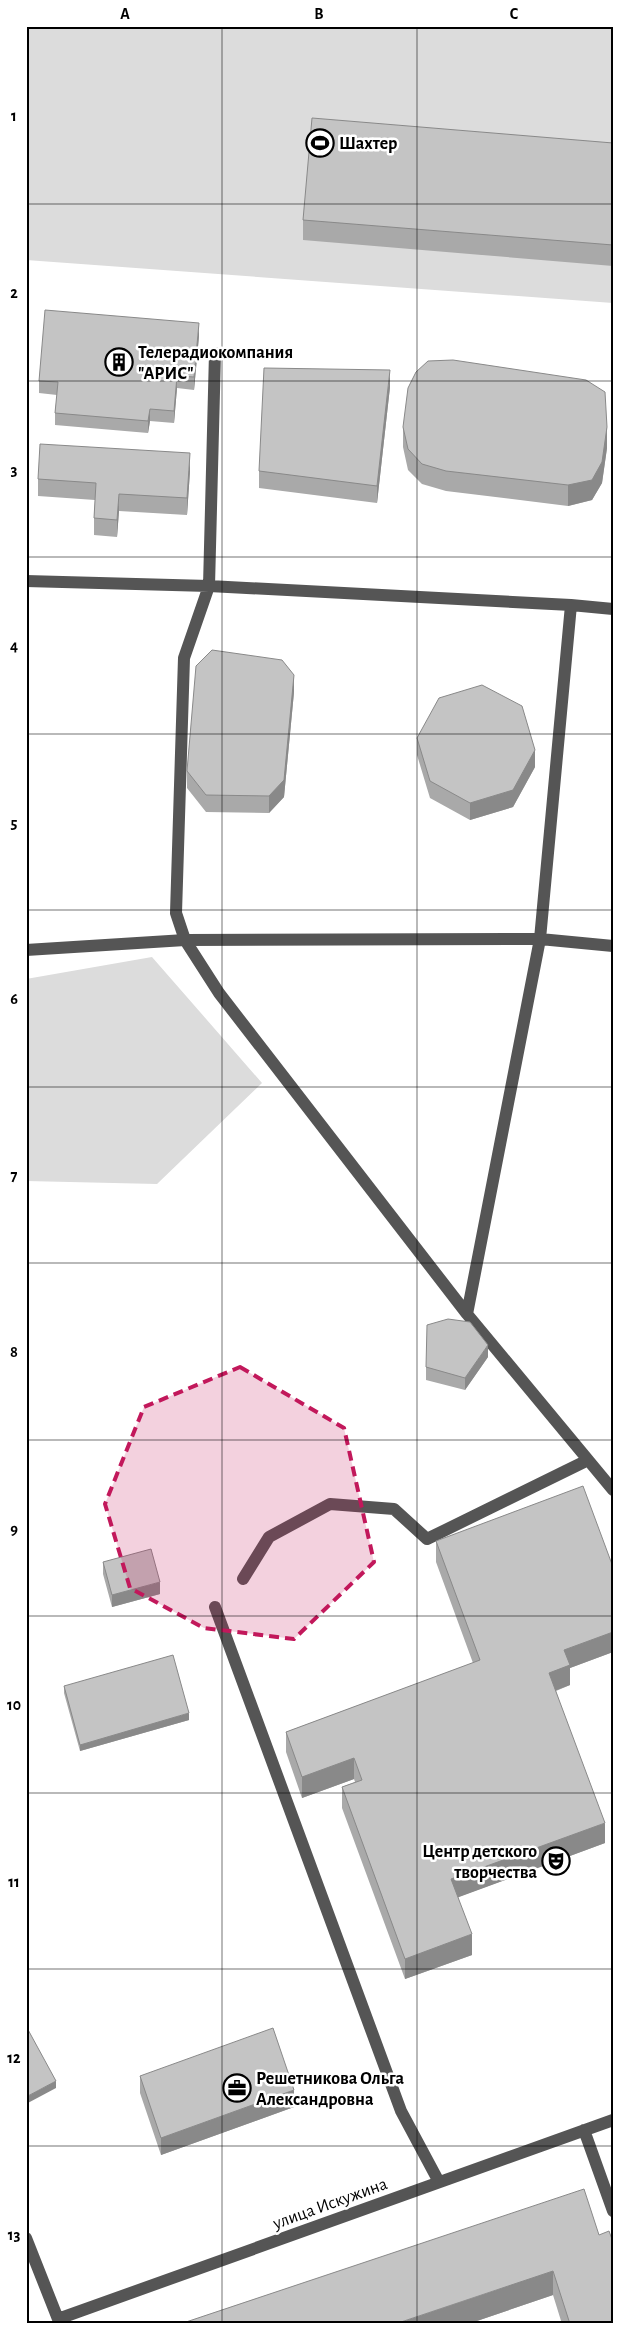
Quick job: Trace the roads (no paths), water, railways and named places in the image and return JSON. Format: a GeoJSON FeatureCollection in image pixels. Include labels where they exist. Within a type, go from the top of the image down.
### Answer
{"type":"FeatureCollection","features":[{"type":"Feature","properties":{"kind":"street"},"geometry":{"type":"LineString","coordinates":[[215,353],[209,586],[184,658],[176,912],[185,940],[219,993],[467,1314],[613,1490]]}},
{"type":"Feature","properties":{"kind":"street"},"geometry":{"type":"LineString","coordinates":[[26,581],[209,586],[613,609]]}},
{"type":"Feature","properties":{"kind":"street"},"geometry":{"type":"LineString","coordinates":[[467,1314],[540,939],[571,606]]}},
{"type":"Feature","properties":{"kind":"street"},"geometry":{"type":"LineString","coordinates":[[26,950],[185,940],[540,939],[613,946]]}},
{"type":"Feature","properties":{"kind":"street"},"geometry":{"type":"LineString","coordinates":[[243,1578],[269,1537],[330,1504],[394,1510],[428,1539],[588,1460]]}},
{"type":"Feature","properties":{"kind":"street"},"geometry":{"type":"LineString","coordinates":[[215,1607],[401,2111],[439,2182]]}},
{"type":"Feature","properties":{"kind":"street","name":"улица Искужина"},"geometry":{"type":"LineString","coordinates":[[57,2321],[613,2120]]}},
{"type":"Feature","properties":{"kind":"street"},"geometry":{"type":"LineString","coordinates":[[584,2130],[613,2211]]}},
{"type":"Feature","properties":{"kind":"street"},"geometry":{"type":"LineString","coordinates":[[26,2238],[57,2321]]}},
{"type":"Feature","properties":{"kind":"place","name":"Шахтер"},"geometry":{"type":"Point","coordinates":[320,143]}},
{"type":"Feature","properties":{"kind":"place","name":"Телерадиокомпания \"АРИС\""},"geometry":{"type":"Point","coordinates":[119,362]}},
{"type":"Feature","properties":{"kind":"place","name":"Центр детского творчества"},"geometry":{"type":"Point","coordinates":[556,1861]}},
{"type":"Feature","properties":{"kind":"place","name":"Решетникова Ольга Александровна"},"geometry":{"type":"Point","coordinates":[237,2088]}}]}
